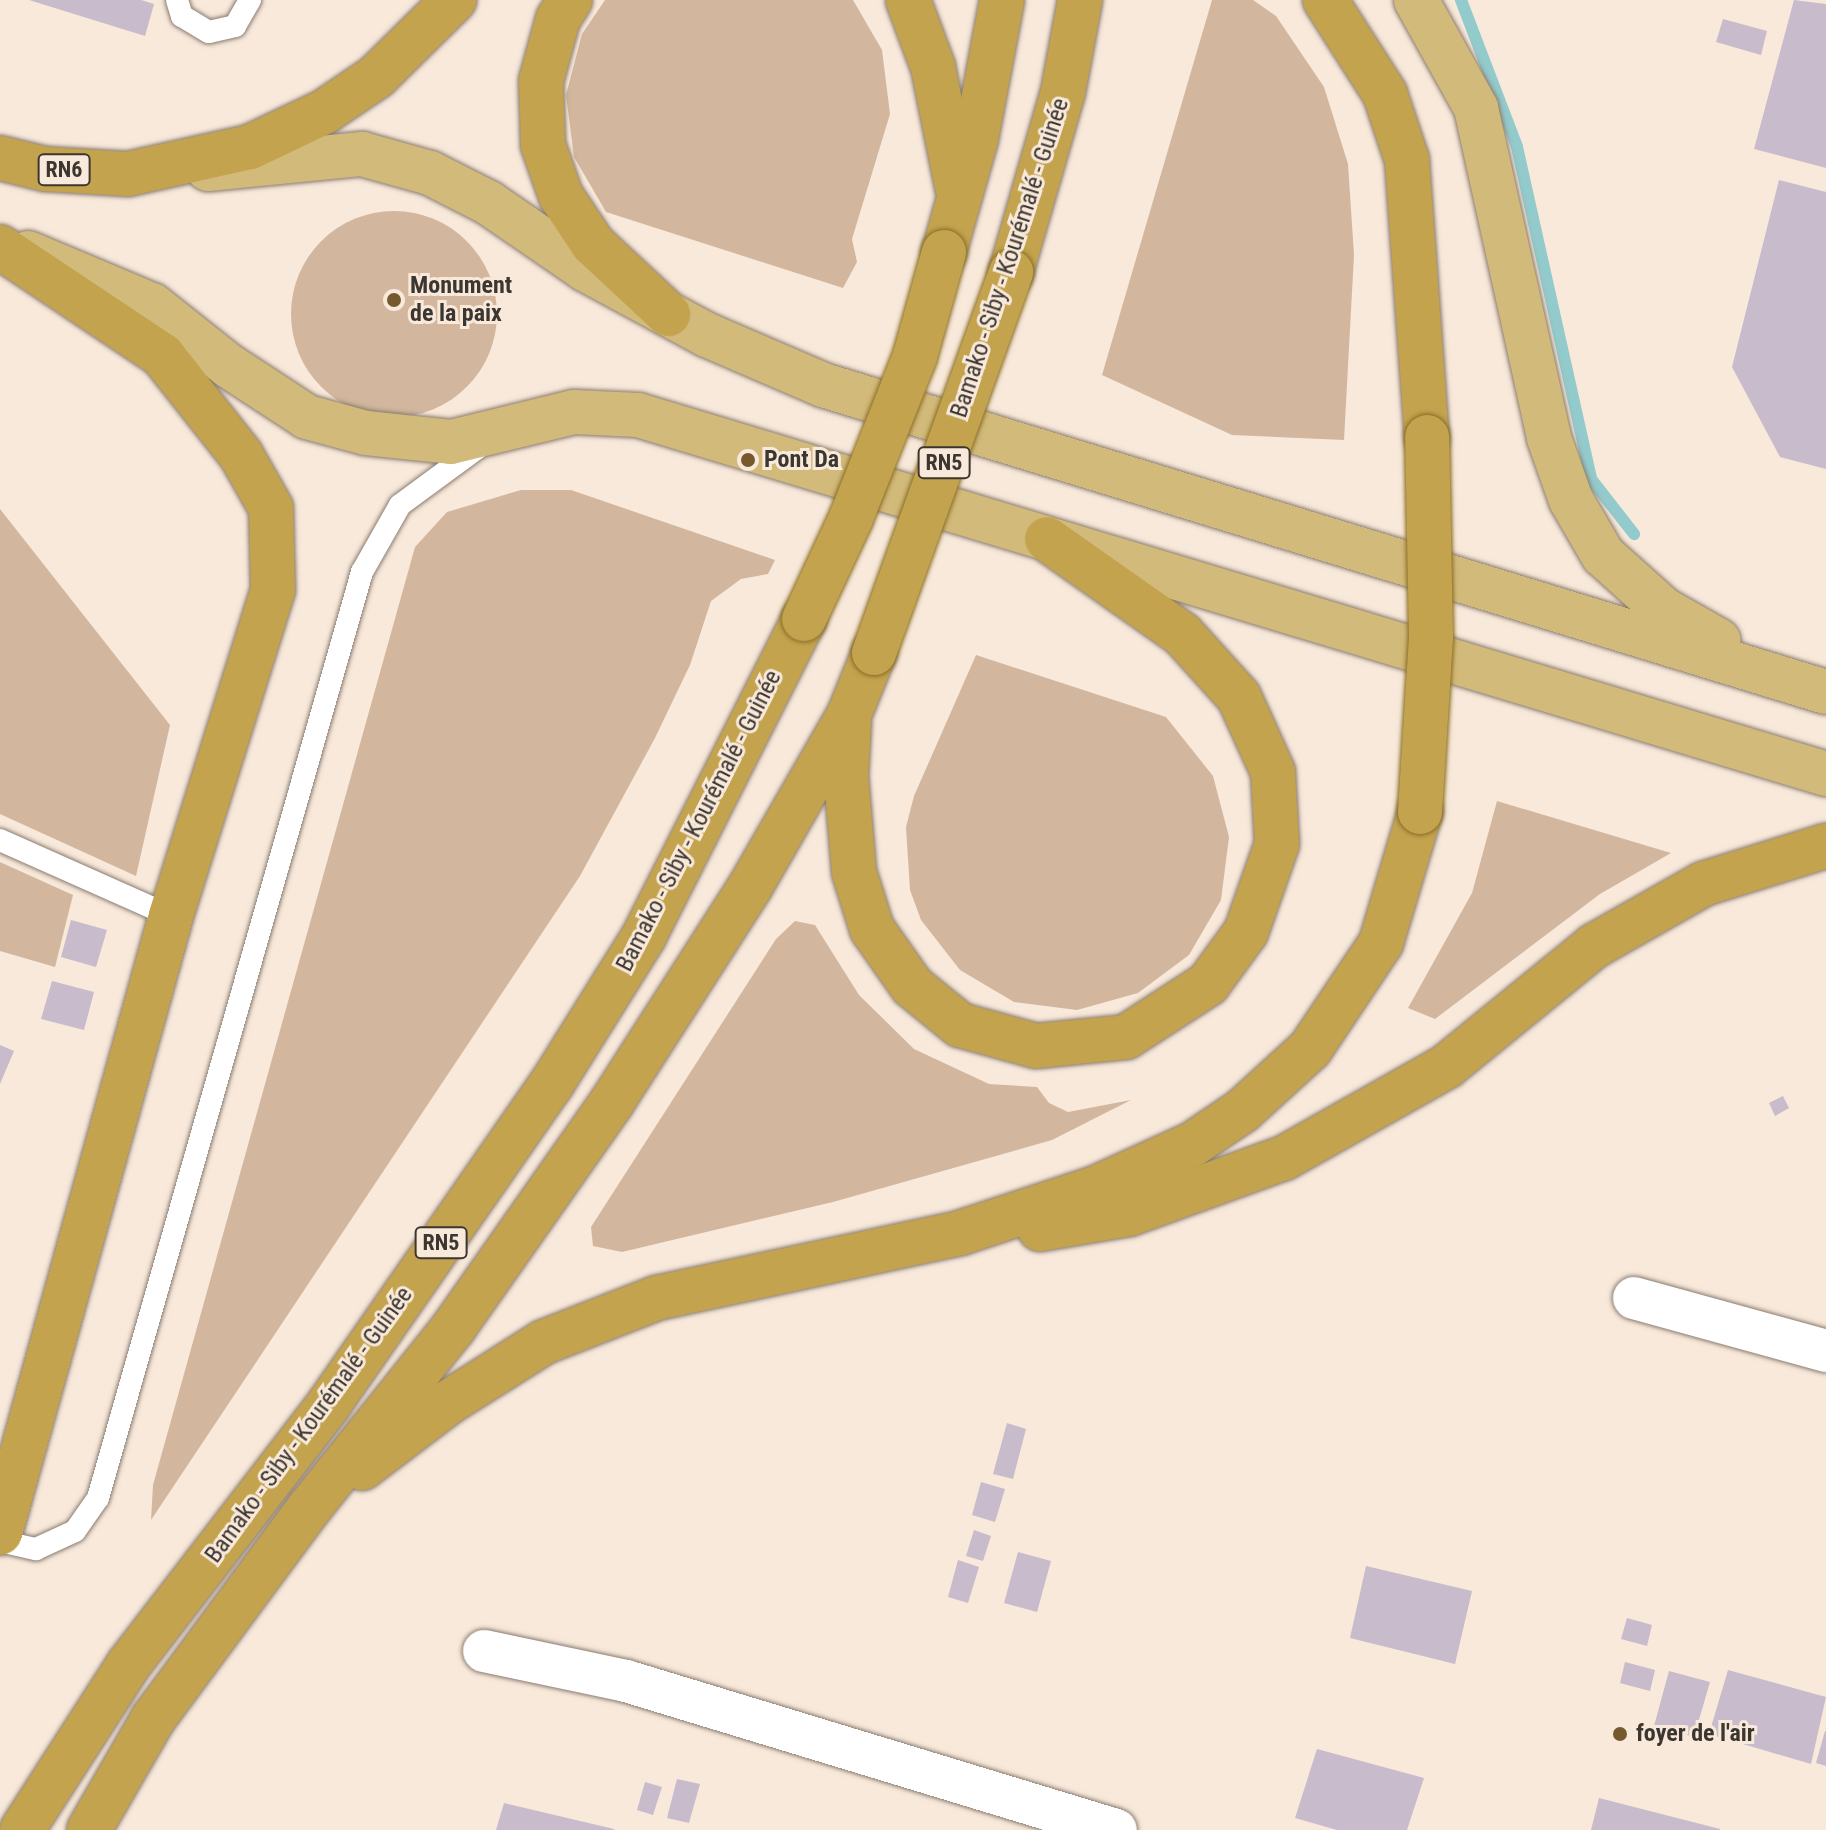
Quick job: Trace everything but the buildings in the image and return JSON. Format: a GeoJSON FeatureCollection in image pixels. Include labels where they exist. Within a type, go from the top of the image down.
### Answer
{"type":"FeatureCollection","features":[{"type":"Feature","properties":{"kind":"highway"},"geometry":{"type":"LineString","coordinates":[[128,174],[250,147],[324,112],[376,77],[454,0]]}},
{"type":"Feature","properties":{"kind":"highway"},"geometry":{"type":"LineString","coordinates":[[570,0],[558,19],[541,81],[543,145],[561,196],[593,244],[668,314]]}},
{"type":"Feature","properties":{"kind":"highway"},"geometry":{"type":"LineString","coordinates":[[908,0],[933,67],[960,201]]}},
{"type":"Feature","properties":{"kind":"highway","name":"Bamako - Siby - Kourémalé - Guinée"},"geometry":{"type":"LineString","coordinates":[[22,1830],[129,1664],[329,1404],[551,1085],[644,936],[804,619],[851,518],[915,356],[960,201],[1002,0]]}},
{"type":"Feature","properties":{"kind":"highway","name":"Bamako - Siby - Kourémalé - Guinée"},"geometry":{"type":"LineString","coordinates":[[89,1830],[153,1719],[310,1507],[454,1327],[612,1102],[750,887],[849,715],[1011,272],[1063,92],[1080,0]]}},
{"type":"Feature","properties":{"kind":"highway"},"geometry":{"type":"LineString","coordinates":[[310,1507],[449,1402],[544,1342],[657,1298],[960,1233],[1096,1188],[1193,1144],[1242,1111],[1310,1049],[1381,943],[1420,812],[1431,638],[1427,437],[1407,160],[1385,94],[1325,0]]}},
{"type":"Feature","properties":{"kind":"highway","name":"RN6"},"geometry":{"type":"LineString","coordinates":[[0,158],[45,169],[128,174]]}},
{"type":"Feature","properties":{"kind":"highway"},"geometry":{"type":"LineString","coordinates":[[0,247],[162,355],[241,455],[271,508],[273,590],[171,916],[0,1533]]}},
{"type":"Feature","properties":{"kind":"highway"},"geometry":{"type":"LineString","coordinates":[[849,715],[846,776],[854,872],[872,929],[912,986],[960,1025],[1036,1046],[1126,1037],[1208,984],[1246,932],[1277,844],[1273,772],[1239,697],[1182,634],[1047,539]]}},
{"type":"Feature","properties":{"kind":"highway"},"geometry":{"type":"LineString","coordinates":[[960,1233],[1030,1231],[1129,1214],[1284,1158],[1447,1066],[1594,946],[1703,884],[1826,846]]}},
{"type":"Feature","properties":{"kind":"main road"},"geometry":{"type":"LineString","coordinates":[[1416,0],[1476,108],[1549,438],[1571,500],[1603,555],[1663,609],[1806,686]]}},
{"type":"Feature","properties":{"kind":"main road"},"geometry":{"type":"LineString","coordinates":[[128,174],[362,154],[430,173],[477,197],[585,269],[668,314],[823,385],[1806,686]]}},
{"type":"Feature","properties":{"kind":"main road"},"geometry":{"type":"LineString","coordinates":[[0,241],[152,305],[229,366],[307,417],[366,433],[451,442],[497,434],[574,412],[638,415],[1826,774]]}},
{"type":"Feature","properties":{"kind":"street"},"geometry":{"type":"LineString","coordinates":[[1634,1298],[1826,1351]]}},
{"type":"Feature","properties":{"kind":"street"},"geometry":{"type":"LineString","coordinates":[[484,1651],[626,1681],[1116,1830]]}},
{"type":"Feature","properties":{"kind":"lane"},"geometry":{"type":"LineString","coordinates":[[177,0],[191,25],[209,32],[235,26],[250,0]]}},
{"type":"Feature","properties":{"kind":"lane"},"geometry":{"type":"LineString","coordinates":[[0,1541],[36,1549],[75,1531],[98,1498],[362,572],[400,505],[497,434]]}},
{"type":"Feature","properties":{"kind":"lane"},"geometry":{"type":"LineString","coordinates":[[0,840],[171,916]]}},
{"type":"Feature","properties":{"kind":"shaded area"},"geometry":{"type":"Polygon","coordinates":[[[605,0],[853,0],[882,50],[890,114],[852,239],[857,262],[843,288],[606,212],[574,157],[566,95],[582,34],[605,0]]]}},
{"type":"Feature","properties":{"kind":"shaded area"},"geometry":{"type":"Polygon","coordinates":[[[1212,0],[1253,0],[1276,16],[1324,87],[1348,164],[1354,255],[1344,440],[1232,435],[1102,375],[1212,0]]]}},
{"type":"Feature","properties":{"kind":"shaded area"},"geometry":{"type":"Polygon","coordinates":[[[394,211],[433,219],[467,241],[489,275],[497,314],[489,353],[467,387],[433,409],[394,417],[355,409],[321,387],[299,353],[291,314],[299,275],[321,241],[355,219],[394,211]]]}},
{"type":"Feature","properties":{"kind":"shaded area"},"geometry":{"type":"Polygon","coordinates":[[[521,490],[571,490],[775,560],[768,574],[741,579],[711,601],[690,665],[655,738],[580,876],[151,1520],[153,1485],[415,547],[447,512],[521,490]]]}},
{"type":"Feature","properties":{"kind":"shaded area"},"geometry":{"type":"Polygon","coordinates":[[[0,509],[170,725],[136,876],[0,814],[0,509]]]}},
{"type":"Feature","properties":{"kind":"shaded area"},"geometry":{"type":"Polygon","coordinates":[[[976,655],[1166,717],[1213,776],[1229,837],[1221,900],[1189,955],[1138,993],[1077,1010],[1014,1002],[960,970],[921,920],[910,890],[906,827],[914,796],[976,655]]]}},
{"type":"Feature","properties":{"kind":"shaded area"},"geometry":{"type":"Polygon","coordinates":[[[1497,801],[1671,853],[1600,894],[1435,1019],[1408,1008],[1472,893],[1497,801]]]}},
{"type":"Feature","properties":{"kind":"shaded area"},"geometry":{"type":"Polygon","coordinates":[[[0,862],[73,895],[55,967],[0,951],[0,862]]]}},
{"type":"Feature","properties":{"kind":"shaded area"},"geometry":{"type":"Polygon","coordinates":[[[795,921],[815,925],[859,995],[914,1049],[989,1084],[1037,1087],[1049,1103],[1068,1112],[1131,1100],[1052,1140],[833,1202],[622,1252],[593,1246],[591,1227],[776,939],[795,921]]]}},
{"type":"Feature","properties":{"kind":"waterway"},"geometry":{"type":"LineString","coordinates":[[1461,0],[1517,147],[1591,479],[1634,534]]}},
{"type":"Feature","properties":{"kind":"place","name":"Monument de la paix"},"geometry":{"type":"Point","coordinates":[394,300]}},
{"type":"Feature","properties":{"kind":"place","name":"Pont Da"},"geometry":{"type":"Point","coordinates":[748,460]}},
{"type":"Feature","properties":{"kind":"place","name":"foyer de l'air"},"geometry":{"type":"Point","coordinates":[1620,1734]}}]}
